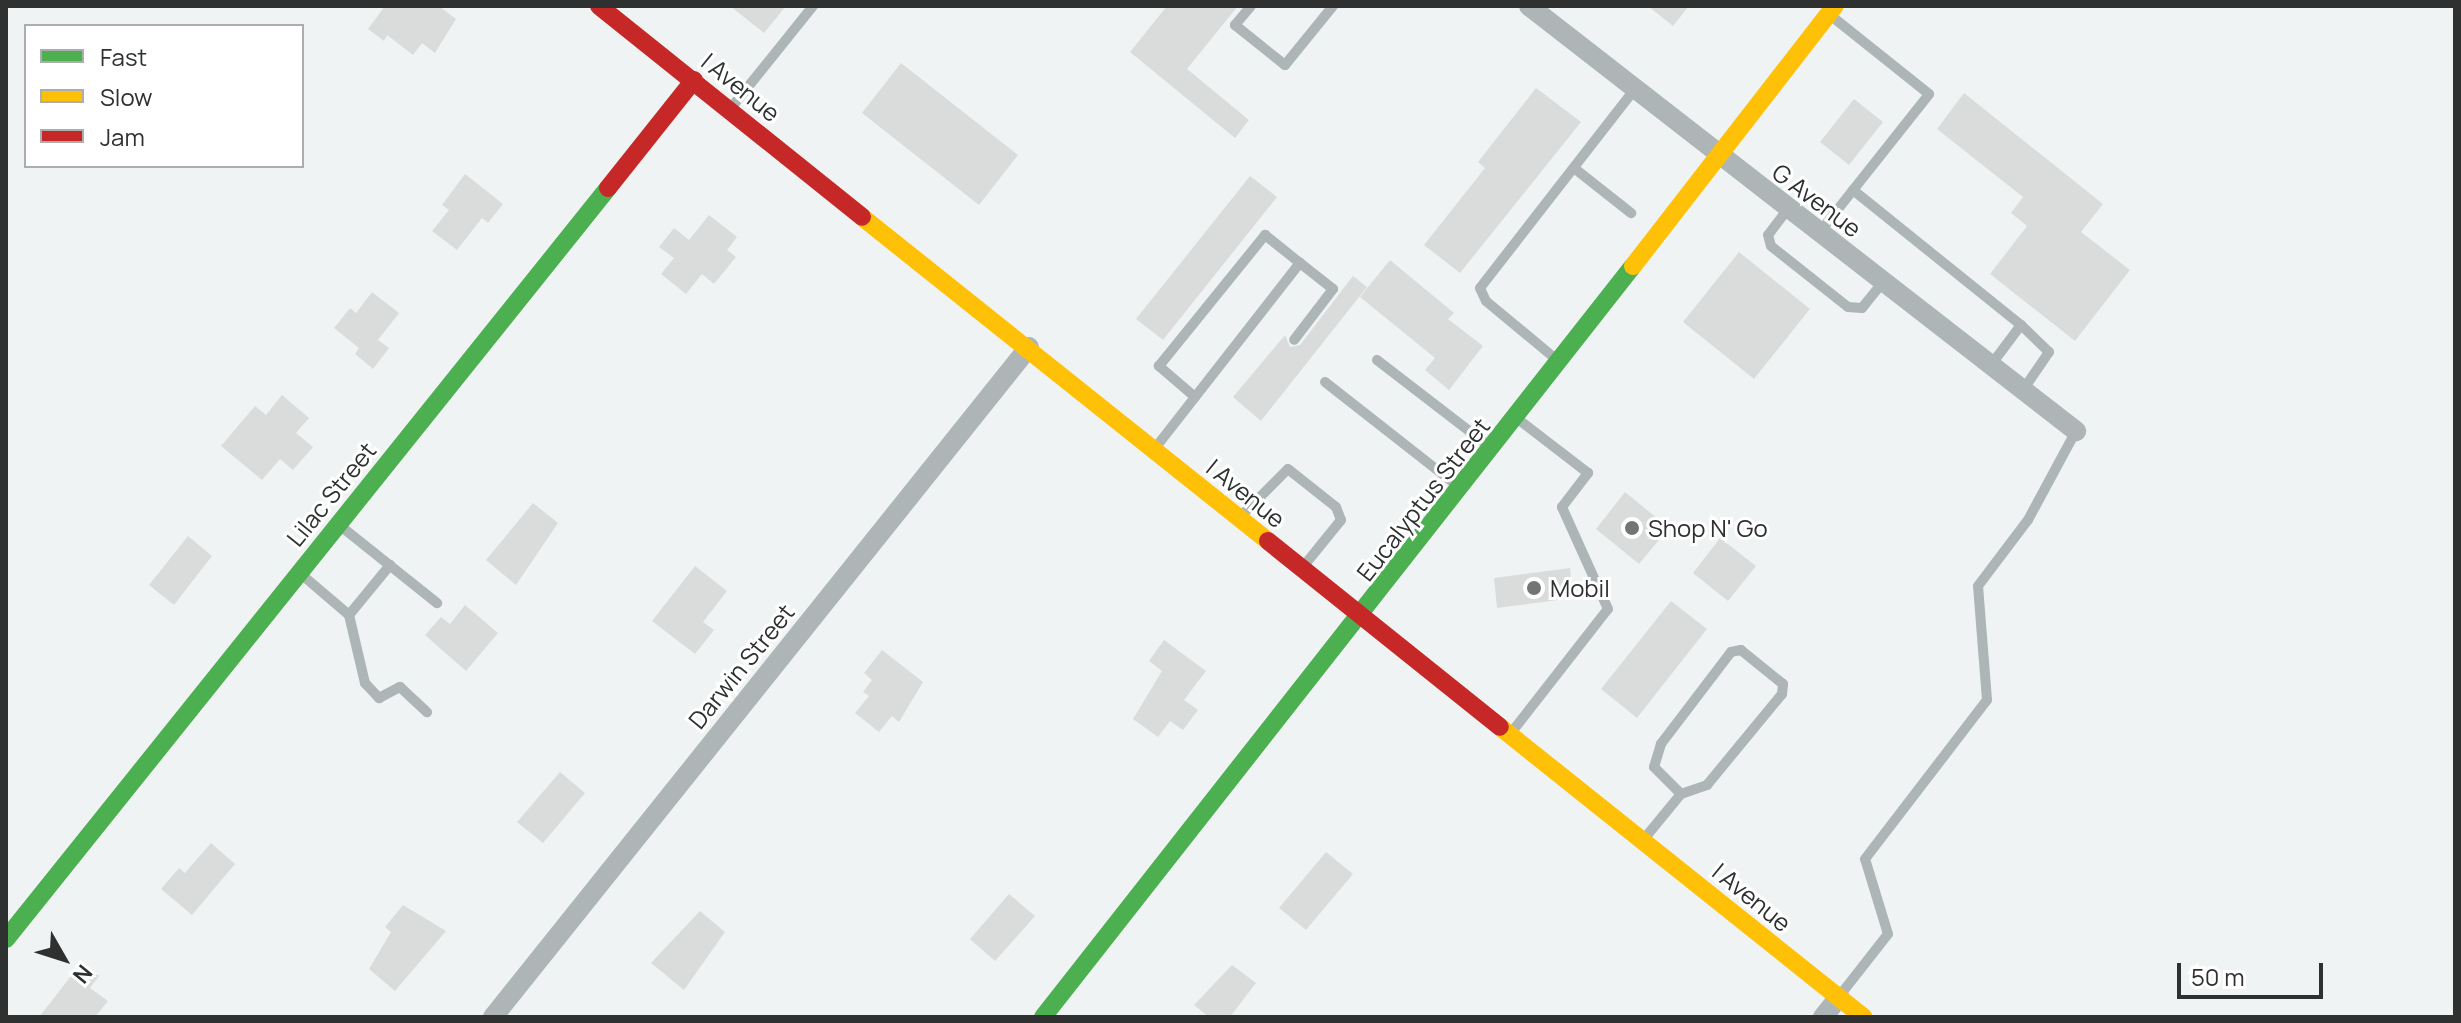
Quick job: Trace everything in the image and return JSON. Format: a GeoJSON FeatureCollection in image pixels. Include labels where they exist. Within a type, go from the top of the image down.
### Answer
{"type":"FeatureCollection","features":[{"type":"Feature","properties":{"kind":"street","name":"I Avenue"},"geometry":{"type":"LineString","coordinates":[[599,6],[1863,1017]]}},
{"type":"Feature","properties":{"kind":"street","name":"G Avenue"},"geometry":{"type":"LineString","coordinates":[[1529,6],[1717,156],[2076,431]]}},
{"type":"Feature","properties":{"kind":"street","name":"Eucalyptus Street"},"geometry":{"type":"LineString","coordinates":[[1043,1017],[1362,617],[1832,10]]}},
{"type":"Feature","properties":{"kind":"street","name":"Lilac Street"},"geometry":{"type":"LineString","coordinates":[[6,939],[694,80]]}},
{"type":"Feature","properties":{"kind":"street","name":"Darwin Street"},"geometry":{"type":"LineString","coordinates":[[493,1017],[1029,347]]}},
{"type":"Feature","properties":{"kind":"street"},"geometry":{"type":"LineString","coordinates":[[1823,1017],[1839,997]]}},
{"type":"Feature","properties":{"kind":"lane"},"geometry":{"type":"LineString","coordinates":[[730,109],[813,6]]}},
{"type":"Feature","properties":{"kind":"lane"},"geometry":{"type":"LineString","coordinates":[[1251,6],[1235,25],[1285,65],[1333,6]]}},
{"type":"Feature","properties":{"kind":"lane"},"geometry":{"type":"LineString","coordinates":[[1818,234],[1929,94],[1832,10]]}},
{"type":"Feature","properties":{"kind":"lane"},"geometry":{"type":"LineString","coordinates":[[1558,362],[1486,301],[1480,288],[1634,90]]}},
{"type":"Feature","properties":{"kind":"lane"},"geometry":{"type":"LineString","coordinates":[[1574,168],[1631,213]]}},
{"type":"Feature","properties":{"kind":"lane"},"geometry":{"type":"LineString","coordinates":[[1853,190],[2021,325],[2049,352],[2023,390]]}},
{"type":"Feature","properties":{"kind":"lane"},"geometry":{"type":"LineString","coordinates":[[1787,210],[1768,235],[1771,246],[1848,307],[1862,308],[1882,283]]}},
{"type":"Feature","properties":{"kind":"lane"},"geometry":{"type":"LineString","coordinates":[[1195,397],[1159,366],[1265,235],[1333,289],[1294,340]]}},
{"type":"Feature","properties":{"kind":"lane"},"geometry":{"type":"LineString","coordinates":[[1155,449],[1300,263]]}},
{"type":"Feature","properties":{"kind":"lane"},"geometry":{"type":"LineString","coordinates":[[1991,365],[2021,325]]}},
{"type":"Feature","properties":{"kind":"lane"},"geometry":{"type":"LineString","coordinates":[[1377,360],[1491,449]]}},
{"type":"Feature","properties":{"kind":"lane"},"geometry":{"type":"LineString","coordinates":[[1325,382],[1461,488]]}},
{"type":"Feature","properties":{"kind":"lane"},"geometry":{"type":"LineString","coordinates":[[1510,734],[1608,609],[1562,507],[1588,473],[1516,417]]}},
{"type":"Feature","properties":{"kind":"lane"},"geometry":{"type":"LineString","coordinates":[[1839,997],[1888,934],[1865,859],[1987,700],[1978,586],[2028,520],[2076,431]]}},
{"type":"Feature","properties":{"kind":"lane"},"geometry":{"type":"LineString","coordinates":[[1239,518],[1288,469],[1326,499],[1341,512],[1341,520],[1302,569]]}},
{"type":"Feature","properties":{"kind":"lane"},"geometry":{"type":"LineString","coordinates":[[338,524],[437,603]]}},
{"type":"Feature","properties":{"kind":"lane"},"geometry":{"type":"LineString","coordinates":[[349,615],[390,565]]}},
{"type":"Feature","properties":{"kind":"lane"},"geometry":{"type":"LineString","coordinates":[[299,572],[349,615],[365,683],[379,698],[400,687],[427,712]]}},
{"type":"Feature","properties":{"kind":"lane"},"geometry":{"type":"LineString","coordinates":[[1642,841],[1681,794],[1707,785],[1782,694],[1783,684],[1741,650],[1731,652],[1661,744],[1654,767],[1681,794]]}},
{"type":"Feature","properties":{"kind":"building"},"geometry":{"type":"Polygon","coordinates":[[[385,6],[439,6],[456,19],[435,53],[422,43],[413,55],[387,35],[384,41],[368,29],[385,6]]]}},
{"type":"Feature","properties":{"kind":"building"},"geometry":{"type":"Polygon","coordinates":[[[730,6],[786,6],[764,33],[730,6]]]}},
{"type":"Feature","properties":{"kind":"building"},"geometry":{"type":"Polygon","coordinates":[[[1167,6],[1238,6],[1187,69],[1249,120],[1235,138],[1130,52],[1167,6]]]}},
{"type":"Feature","properties":{"kind":"building"},"geometry":{"type":"Polygon","coordinates":[[[1648,6],[1689,6],[1673,26],[1648,6]]]}},
{"type":"Feature","properties":{"kind":"building"},"geometry":{"type":"Polygon","coordinates":[[[901,63],[1018,155],[979,205],[862,113],[901,63]]]}},
{"type":"Feature","properties":{"kind":"building"},"geometry":{"type":"Polygon","coordinates":[[[1536,88],[1581,122],[1460,273],[1424,245],[1485,168],[1478,162],[1536,88]]]}},
{"type":"Feature","properties":{"kind":"building"},"geometry":{"type":"Polygon","coordinates":[[[1964,93],[2103,204],[2081,232],[2130,270],[2075,341],[1990,274],[2027,226],[2011,213],[2023,197],[1937,129],[1964,93]]]}},
{"type":"Feature","properties":{"kind":"building"},"geometry":{"type":"Polygon","coordinates":[[[1854,99],[1883,122],[1849,165],[1820,142],[1854,99]]]}},
{"type":"Feature","properties":{"kind":"building"},"geometry":{"type":"Polygon","coordinates":[[[465,174],[503,204],[488,223],[482,218],[457,250],[432,231],[449,210],[442,205],[465,174]]]}},
{"type":"Feature","properties":{"kind":"building"},"geometry":{"type":"Polygon","coordinates":[[[1250,176],[1277,197],[1163,340],[1136,319],[1250,176]]]}},
{"type":"Feature","properties":{"kind":"building"},"geometry":{"type":"Polygon","coordinates":[[[709,215],[737,237],[727,250],[736,257],[714,284],[702,274],[686,294],[661,274],[674,258],[659,247],[674,228],[689,240],[709,215]]]}},
{"type":"Feature","properties":{"kind":"building"},"geometry":{"type":"Polygon","coordinates":[[[1739,252],[1810,309],[1754,379],[1683,322],[1739,252]]]}},
{"type":"Feature","properties":{"kind":"building"},"geometry":{"type":"Polygon","coordinates":[[[1390,260],[1454,313],[1448,319],[1483,346],[1449,390],[1425,370],[1435,358],[1360,297],[1390,260]]]}},
{"type":"Feature","properties":{"kind":"building"},"geometry":{"type":"Polygon","coordinates":[[[1353,276],[1367,287],[1261,421],[1233,397],[1285,335],[1290,347],[1300,345],[1353,276]]]}},
{"type":"Feature","properties":{"kind":"building"},"geometry":{"type":"Polygon","coordinates":[[[372,292],[399,313],[378,340],[389,348],[373,369],[355,354],[359,348],[334,328],[350,308],[356,313],[372,292]]]}},
{"type":"Feature","properties":{"kind":"building"},"geometry":{"type":"Polygon","coordinates":[[[282,395],[309,418],[296,433],[313,447],[293,470],[280,459],[262,480],[221,446],[255,406],[266,415],[282,395]]]}},
{"type":"Feature","properties":{"kind":"building","name":"Shop N' Go"},"geometry":{"type":"Polygon","coordinates":[[[1625,492],[1669,528],[1639,564],[1596,529],[1625,492]]]}},
{"type":"Feature","properties":{"kind":"building"},"geometry":{"type":"Polygon","coordinates":[[[533,503],[558,523],[516,585],[486,560],[533,503]]]}},
{"type":"Feature","properties":{"kind":"building"},"geometry":{"type":"Polygon","coordinates":[[[188,536],[212,556],[174,605],[149,585],[188,536]]]}},
{"type":"Feature","properties":{"kind":"building"},"geometry":{"type":"Polygon","coordinates":[[[1720,538],[1756,566],[1728,601],[1693,573],[1720,538]]]}},
{"type":"Feature","properties":{"kind":"building"},"geometry":{"type":"Polygon","coordinates":[[[695,566],[727,591],[703,622],[714,630],[695,654],[652,621],[695,566]]]}},
{"type":"Feature","properties":{"kind":"building","name":"Mobil"},"geometry":{"type":"Polygon","coordinates":[[[1570,568],[1573,598],[1497,608],[1494,578],[1570,568]]]}},
{"type":"Feature","properties":{"kind":"building"},"geometry":{"type":"Polygon","coordinates":[[[1671,601],[1707,629],[1637,718],[1601,689],[1671,601]]]}},
{"type":"Feature","properties":{"kind":"building"},"geometry":{"type":"Polygon","coordinates":[[[465,605],[498,633],[466,671],[425,635],[441,617],[450,624],[465,605]]]}},
{"type":"Feature","properties":{"kind":"building"},"geometry":{"type":"Polygon","coordinates":[[[1164,640],[1206,671],[1184,700],[1198,710],[1183,730],[1170,721],[1158,737],[1133,719],[1162,671],[1149,661],[1164,640]]]}},
{"type":"Feature","properties":{"kind":"building"},"geometry":{"type":"Polygon","coordinates":[[[882,650],[923,682],[899,722],[892,716],[879,732],[855,713],[869,696],[863,692],[872,680],[864,673],[882,650]]]}},
{"type":"Feature","properties":{"kind":"building"},"geometry":{"type":"Polygon","coordinates":[[[560,772],[585,793],[543,843],[517,822],[560,772]]]}},
{"type":"Feature","properties":{"kind":"building"},"geometry":{"type":"Polygon","coordinates":[[[211,843],[235,864],[192,915],[161,889],[179,868],[185,873],[211,843]]]}},
{"type":"Feature","properties":{"kind":"building"},"geometry":{"type":"Polygon","coordinates":[[[1326,852],[1353,874],[1306,930],[1279,908],[1326,852]]]}},
{"type":"Feature","properties":{"kind":"building"},"geometry":{"type":"Polygon","coordinates":[[[1009,894],[1035,916],[995,961],[970,939],[1009,894]]]}},
{"type":"Feature","properties":{"kind":"building"},"geometry":{"type":"Polygon","coordinates":[[[403,905],[446,931],[395,991],[369,969],[391,932],[385,927],[403,905]]]}},
{"type":"Feature","properties":{"kind":"building"},"geometry":{"type":"Polygon","coordinates":[[[700,911],[725,932],[684,990],[651,963],[700,911]]]}},
{"type":"Feature","properties":{"kind":"building"},"geometry":{"type":"Polygon","coordinates":[[[82,962],[99,976],[90,988],[108,1001],[95,1017],[39,1017],[82,962]]]}},
{"type":"Feature","properties":{"kind":"building"},"geometry":{"type":"Polygon","coordinates":[[[1232,965],[1256,983],[1230,1017],[1209,1017],[1194,1005],[1232,965]]]}},
{"type":"Feature","properties":{"kind":"traffic: fast"},"geometry":{"type":"LineString","coordinates":[[6,939],[608,188]]}},
{"type":"Feature","properties":{"kind":"traffic: fast"},"geometry":{"type":"LineString","coordinates":[[1043,1017],[1633,266]]}},
{"type":"Feature","properties":{"kind":"traffic: slow"},"geometry":{"type":"LineString","coordinates":[[1633,266],[1835,6]]}},
{"type":"Feature","properties":{"kind":"traffic: slow"},"geometry":{"type":"LineString","coordinates":[[862,217],[1268,541]]}},
{"type":"Feature","properties":{"kind":"traffic: slow"},"geometry":{"type":"LineString","coordinates":[[1500,727],[1863,1017]]}},
{"type":"Feature","properties":{"kind":"traffic: jam"},"geometry":{"type":"LineString","coordinates":[[599,6],[862,217]]}},
{"type":"Feature","properties":{"kind":"traffic: jam"},"geometry":{"type":"LineString","coordinates":[[608,188],[694,80]]}},
{"type":"Feature","properties":{"kind":"traffic: jam"},"geometry":{"type":"LineString","coordinates":[[1268,541],[1500,727]]}},
{"type":"Feature","properties":{"kind":"place","name":"Shop N' Go"},"geometry":{"type":"Point","coordinates":[1632,528]}},
{"type":"Feature","properties":{"kind":"place","name":"Mobil"},"geometry":{"type":"Point","coordinates":[1534,588]}}]}
